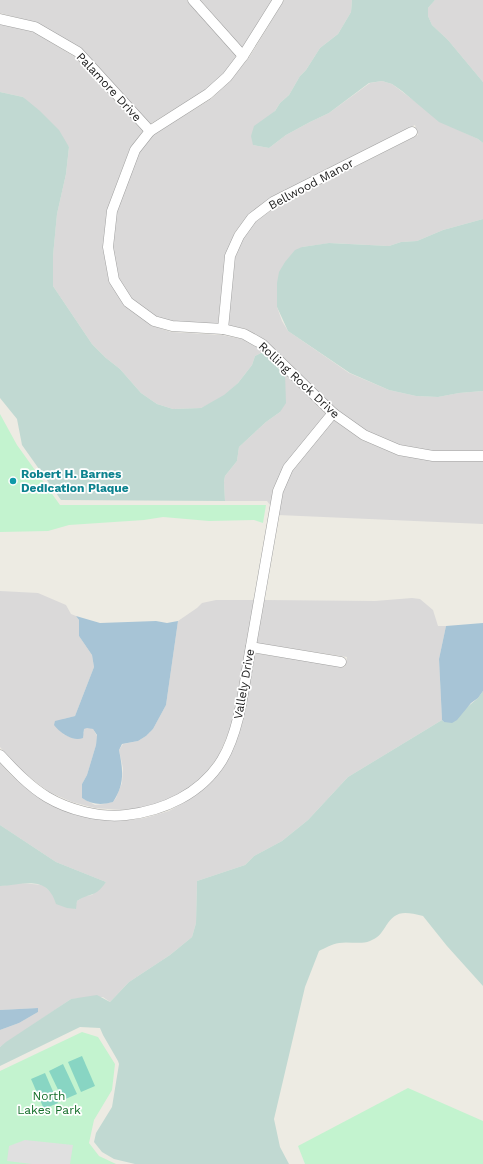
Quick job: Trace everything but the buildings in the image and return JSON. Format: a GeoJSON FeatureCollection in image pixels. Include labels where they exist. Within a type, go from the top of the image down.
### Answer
{"type":"FeatureCollection","features":[{"type":"Feature","properties":{"kind":"street"},"geometry":{"type":"LineString","coordinates":[[193,0],[243,56]]}},
{"type":"Feature","properties":{"kind":"street","name":"Rolling Rock Drive"},"geometry":{"type":"LineString","coordinates":[[278,0],[243,56],[227,77],[208,94],[150,131],[135,150],[112,211],[108,247],[114,280],[128,302],[154,321],[172,326],[223,329],[244,334],[262,344],[333,413],[364,435],[398,450],[433,456],[483,456]]}},
{"type":"Feature","properties":{"kind":"street","name":"Palamore Drive"},"geometry":{"type":"LineString","coordinates":[[0,19],[35,27],[78,52],[150,131]]}},
{"type":"Feature","properties":{"kind":"street","name":"Bellwood Manor"},"geometry":{"type":"LineString","coordinates":[[223,329],[230,256],[239,236],[252,218],[273,202],[412,132]]}},
{"type":"Feature","properties":{"kind":"street","name":"Vallely Drive"},"geometry":{"type":"LineString","coordinates":[[0,755],[15,772],[47,797],[71,808],[94,814],[121,816],[144,813],[167,806],[188,794],[207,779],[222,760],[238,723],[278,491],[288,468],[333,413]]}},
{"type":"Feature","properties":{"kind":"street"},"geometry":{"type":"LineString","coordinates":[[250,647],[341,662]]}},
{"type":"Feature","properties":{"kind":"shaded area"},"geometry":{"type":"Polygon","coordinates":[[[0,0],[187,0],[237,56],[223,74],[206,90],[150,124],[81,49],[38,23],[0,13],[0,0]]]}},
{"type":"Feature","properties":{"kind":"shaded area"},"geometry":{"type":"Polygon","coordinates":[[[200,0],[272,0],[242,48],[200,0]]]}},
{"type":"Feature","properties":{"kind":"shaded area"},"geometry":{"type":"Polygon","coordinates":[[[284,0],[352,0],[351,12],[338,34],[320,48],[306,70],[300,76],[289,95],[280,103],[253,145],[269,148],[286,135],[329,113],[370,83],[382,81],[392,84],[425,109],[483,143],[483,219],[443,230],[417,241],[401,242],[389,246],[330,243],[302,247],[277,307],[282,321],[288,331],[349,373],[389,390],[416,396],[438,397],[483,391],[483,451],[434,451],[400,445],[366,431],[336,409],[265,340],[246,329],[228,325],[235,258],[243,239],[255,222],[276,207],[418,135],[415,125],[272,197],[248,215],[235,232],[226,254],[218,324],[172,321],[155,316],[131,298],[118,277],[113,247],[116,212],[139,152],[153,135],[211,99],[230,81],[250,56],[284,0]]]}},
{"type":"Feature","properties":{"kind":"shaded area"},"geometry":{"type":"Polygon","coordinates":[[[352,0],[435,0],[428,8],[428,16],[432,25],[448,40],[483,82],[483,143],[478,139],[439,122],[402,91],[392,84],[382,81],[369,83],[329,113],[286,135],[269,148],[253,145],[251,136],[254,126],[275,111],[280,103],[289,95],[300,76],[306,70],[320,48],[338,34],[351,12],[352,0]]]}},
{"type":"Feature","properties":{"kind":"shaded area"},"geometry":{"type":"Polygon","coordinates":[[[435,0],[483,0],[483,82],[448,40],[432,25],[428,16],[428,8],[435,0]]]}},
{"type":"Feature","properties":{"kind":"shaded area"},"geometry":{"type":"Polygon","coordinates":[[[0,24],[34,32],[75,57],[143,131],[130,148],[107,210],[110,283],[124,305],[153,326],[171,332],[222,335],[242,339],[260,349],[263,352],[255,356],[252,365],[238,383],[224,396],[201,408],[173,409],[157,404],[141,393],[120,369],[92,344],[53,286],[53,256],[57,214],[66,174],[69,147],[23,97],[0,92],[0,24]]]}},
{"type":"Feature","properties":{"kind":"shaded area"},"geometry":{"type":"Polygon","coordinates":[[[0,92],[23,97],[59,130],[69,147],[66,174],[57,214],[53,256],[53,286],[92,344],[120,369],[141,393],[157,404],[173,409],[201,408],[224,395],[238,383],[252,365],[255,356],[263,352],[285,373],[286,403],[280,412],[266,422],[239,447],[237,461],[225,476],[225,501],[61,500],[22,445],[17,419],[0,398],[0,92]]]}},
{"type":"Feature","properties":{"kind":"shaded area"},"geometry":{"type":"Polygon","coordinates":[[[483,219],[483,391],[438,397],[416,396],[389,390],[350,373],[288,331],[277,307],[277,283],[279,272],[295,250],[302,247],[329,243],[389,246],[401,242],[417,241],[443,230],[483,219]]]}},
{"type":"Feature","properties":{"kind":"shaded area"},"geometry":{"type":"Polygon","coordinates":[[[285,373],[326,414],[284,466],[273,489],[269,515],[270,505],[267,501],[225,501],[224,482],[225,476],[237,461],[239,447],[266,422],[280,412],[285,373]]]}},
{"type":"Feature","properties":{"kind":"shaded area"},"geometry":{"type":"Polygon","coordinates":[[[334,420],[362,440],[398,455],[433,461],[483,461],[483,524],[278,515],[282,493],[292,471],[334,420]]]}},
{"type":"Feature","properties":{"kind":"shaded area"},"geometry":{"type":"Polygon","coordinates":[[[0,591],[38,593],[66,605],[71,614],[76,616],[79,620],[79,636],[92,655],[94,667],[75,716],[63,719],[63,734],[75,739],[84,733],[84,729],[88,727],[93,729],[97,736],[96,745],[87,775],[82,784],[82,798],[95,805],[113,802],[116,798],[122,783],[123,768],[119,750],[123,744],[138,741],[146,736],[153,729],[166,705],[178,621],[202,603],[216,600],[254,600],[233,722],[218,757],[204,775],[186,790],[166,801],[144,808],[121,810],[95,808],[72,802],[49,792],[18,768],[0,747],[0,591]]]}},
{"type":"Feature","properties":{"kind":"shaded area"},"geometry":{"type":"Polygon","coordinates":[[[412,598],[420,599],[433,610],[438,626],[446,626],[439,659],[442,720],[348,777],[308,820],[282,841],[254,856],[245,865],[197,881],[196,923],[192,937],[170,955],[129,982],[110,1002],[103,997],[71,999],[0,1047],[0,1030],[19,1023],[38,1012],[38,1008],[0,1010],[0,886],[21,883],[43,885],[54,895],[75,909],[77,901],[85,896],[92,895],[106,882],[56,862],[0,825],[0,763],[12,776],[45,802],[70,813],[94,819],[120,821],[145,818],[169,811],[190,799],[210,783],[226,762],[242,724],[254,653],[345,667],[347,657],[256,643],[263,600],[375,601],[412,598]]]}},
{"type":"Feature","properties":{"kind":"shaded area"},"geometry":{"type":"Polygon","coordinates":[[[76,616],[100,623],[156,621],[167,623],[178,621],[166,705],[153,729],[146,736],[138,741],[122,744],[119,750],[122,770],[120,789],[113,802],[109,803],[93,803],[82,798],[82,784],[87,775],[96,745],[97,735],[93,729],[84,729],[83,738],[75,739],[63,734],[54,725],[55,721],[75,716],[94,667],[92,655],[79,636],[79,620],[76,616]]]}},
{"type":"Feature","properties":{"kind":"shaded area"},"geometry":{"type":"Polygon","coordinates":[[[483,623],[483,691],[457,720],[452,723],[444,722],[442,720],[439,659],[446,626],[483,623]]]}},
{"type":"Feature","properties":{"kind":"shaded area"},"geometry":{"type":"Polygon","coordinates":[[[483,691],[483,986],[447,946],[423,916],[416,914],[405,913],[396,915],[388,923],[380,935],[370,941],[362,943],[336,944],[319,951],[305,987],[274,1119],[280,1147],[289,1164],[135,1164],[114,1159],[102,1152],[94,1142],[96,1133],[112,1107],[119,1064],[100,1028],[80,1027],[0,1066],[0,1047],[6,1042],[71,999],[97,995],[110,1002],[129,982],[170,955],[192,937],[196,923],[197,881],[245,865],[254,856],[282,841],[308,820],[348,777],[442,720],[444,722],[465,709],[478,698],[483,691]]]}},
{"type":"Feature","properties":{"kind":"shaded area"},"geometry":{"type":"Polygon","coordinates":[[[0,825],[56,862],[106,882],[96,893],[77,901],[76,909],[67,908],[56,904],[47,888],[40,885],[25,883],[0,886],[0,825]]]}},
{"type":"Feature","properties":{"kind":"shaded area"},"geometry":{"type":"Polygon","coordinates":[[[38,1008],[38,1012],[19,1023],[0,1030],[0,1010],[38,1008]]]}},
{"type":"Feature","properties":{"kind":"shaded area"},"geometry":{"type":"Polygon","coordinates":[[[25,1140],[73,1145],[70,1164],[32,1164],[7,1161],[9,1146],[25,1140]]]}},
{"type":"Feature","properties":{"kind":"green space"},"geometry":{"type":"Polygon","coordinates":[[[0,414],[17,445],[60,505],[266,505],[263,523],[254,520],[209,521],[163,517],[144,520],[69,525],[48,531],[0,532],[0,414]]]}},
{"type":"Feature","properties":{"kind":"green space","name":"North Lakes Park"},"geometry":{"type":"Polygon","coordinates":[[[82,1032],[98,1037],[115,1064],[112,1090],[94,1120],[89,1143],[99,1156],[116,1164],[0,1164],[0,1071],[82,1032]]]}},
{"type":"Feature","properties":{"kind":"green space"},"geometry":{"type":"Polygon","coordinates":[[[82,1056],[95,1086],[81,1092],[68,1062],[82,1056]]]}},
{"type":"Feature","properties":{"kind":"green space"},"geometry":{"type":"Polygon","coordinates":[[[63,1064],[77,1094],[63,1100],[49,1071],[63,1064]]]}},
{"type":"Feature","properties":{"kind":"green space"},"geometry":{"type":"Polygon","coordinates":[[[45,1073],[58,1103],[44,1109],[31,1079],[45,1073]]]}},
{"type":"Feature","properties":{"kind":"green space"},"geometry":{"type":"Polygon","coordinates":[[[408,1088],[483,1121],[483,1164],[305,1164],[298,1146],[408,1088]]]}},
{"type":"Feature","properties":{"kind":"place","name":"Robert H. Barnes Dedication Plaque"},"geometry":{"type":"Point","coordinates":[13,481]}}]}
